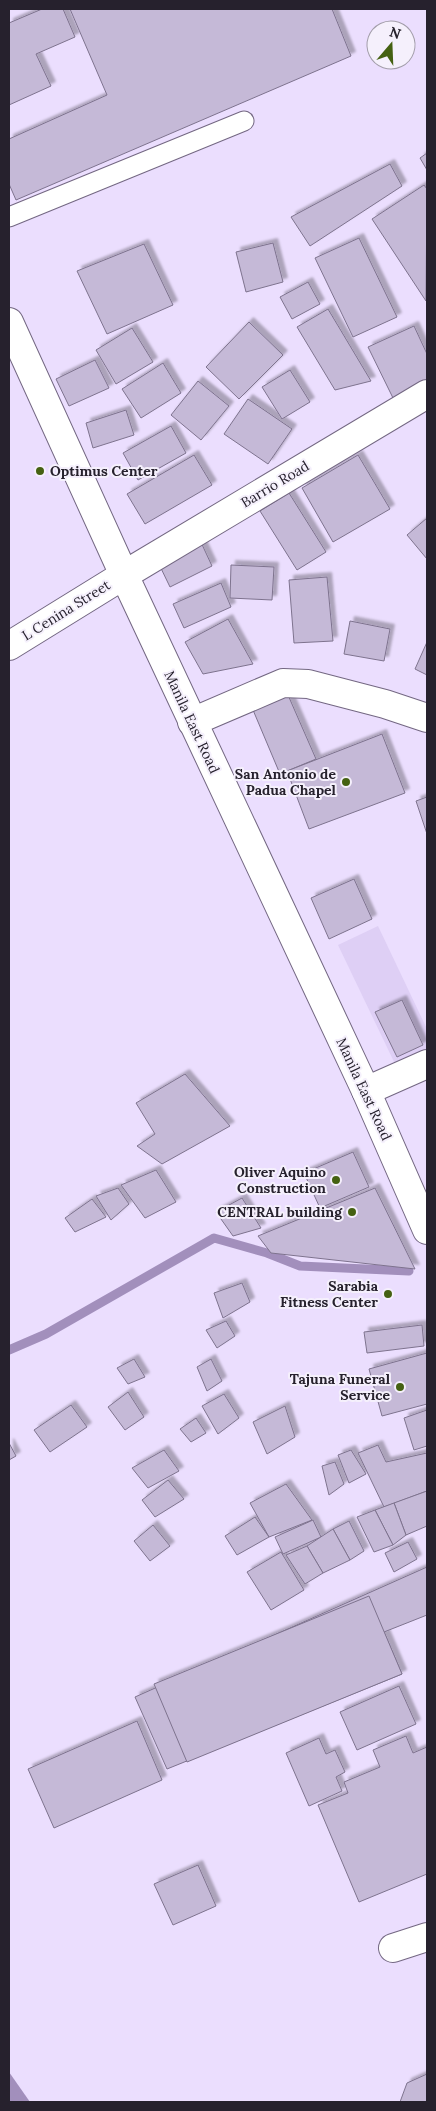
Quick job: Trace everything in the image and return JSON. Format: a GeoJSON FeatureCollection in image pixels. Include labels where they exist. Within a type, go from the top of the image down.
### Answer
{"type":"FeatureCollection","features":[{"type":"Feature","properties":{"kind":"main road","name":"Manila East Road"},"geometry":{"type":"LineString","coordinates":[[9,322],[192,722],[366,1091],[427,1230]]}},
{"type":"Feature","properties":{"kind":"main road","name":"Barrio Road"},"geometry":{"type":"LineString","coordinates":[[124,575],[427,394]]}},
{"type":"Feature","properties":{"kind":"main road","name":"L Cenina Street"},"geometry":{"type":"LineString","coordinates":[[9,646],[124,575]]}},
{"type":"Feature","properties":{"kind":"main road"},"geometry":{"type":"LineString","coordinates":[[192,722],[283,683],[308,684],[385,704],[427,718]]}},
{"type":"Feature","properties":{"kind":"main road"},"geometry":{"type":"LineString","coordinates":[[366,1091],[427,1064]]}},
{"type":"Feature","properties":{"kind":"main road"},"geometry":{"type":"LineString","coordinates":[[393,1948],[427,1937]]}},
{"type":"Feature","properties":{"kind":"lane"},"geometry":{"type":"LineString","coordinates":[[9,216],[244,121]]}},
{"type":"Feature","properties":{"kind":"shaded area"},"geometry":{"type":"Polygon","coordinates":[[[378,926],[427,1029],[427,1051],[396,1066],[338,945],[378,926]]]}},
{"type":"Feature","properties":{"kind":"shaded area"},"geometry":{"type":"Polygon","coordinates":[[[9,2072],[30,2102],[9,2102],[9,2072]]]}},
{"type":"Feature","properties":{"kind":"building"},"geometry":{"type":"Polygon","coordinates":[[[42,9],[63,9],[75,37],[36,54],[51,86],[9,105],[9,23],[42,9]]]}},
{"type":"Feature","properties":{"kind":"building"},"geometry":{"type":"Polygon","coordinates":[[[70,9],[332,9],[351,56],[16,200],[9,184],[9,139],[107,95],[70,9]]]}},
{"type":"Feature","properties":{"kind":"building"},"geometry":{"type":"Polygon","coordinates":[[[427,153],[427,170],[420,158],[427,153]]]}},
{"type":"Feature","properties":{"kind":"building"},"geometry":{"type":"Polygon","coordinates":[[[390,164],[402,186],[310,246],[291,217],[390,164]]]}},
{"type":"Feature","properties":{"kind":"building"},"geometry":{"type":"Polygon","coordinates":[[[424,185],[427,189],[426,301],[372,219],[424,185]]]}},
{"type":"Feature","properties":{"kind":"building"},"geometry":{"type":"Polygon","coordinates":[[[359,238],[397,317],[353,337],[315,258],[359,238]]]}},
{"type":"Feature","properties":{"kind":"building"},"geometry":{"type":"Polygon","coordinates":[[[273,243],[283,282],[246,292],[236,252],[273,243]]]}},
{"type":"Feature","properties":{"kind":"building"},"geometry":{"type":"Polygon","coordinates":[[[144,244],[173,305],[107,334],[77,271],[144,244]]]}},
{"type":"Feature","properties":{"kind":"building"},"geometry":{"type":"Polygon","coordinates":[[[308,282],[320,304],[292,319],[280,297],[308,282]]]}},
{"type":"Feature","properties":{"kind":"building"},"geometry":{"type":"Polygon","coordinates":[[[328,309],[371,381],[335,390],[297,327],[328,309]]]}},
{"type":"Feature","properties":{"kind":"building"},"geometry":{"type":"Polygon","coordinates":[[[249,322],[283,355],[239,399],[206,367],[249,322]]]}},
{"type":"Feature","properties":{"kind":"building"},"geometry":{"type":"Polygon","coordinates":[[[414,326],[427,354],[427,381],[393,398],[368,347],[414,326]]]}},
{"type":"Feature","properties":{"kind":"building"},"geometry":{"type":"Polygon","coordinates":[[[132,328],[153,362],[116,384],[96,350],[132,328]]]}},
{"type":"Feature","properties":{"kind":"building"},"geometry":{"type":"Polygon","coordinates":[[[95,360],[109,388],[69,406],[56,379],[95,360]]]}},
{"type":"Feature","properties":{"kind":"building"},"geometry":{"type":"Polygon","coordinates":[[[163,363],[181,393],[141,418],[122,389],[163,363]]]}},
{"type":"Feature","properties":{"kind":"building"},"geometry":{"type":"Polygon","coordinates":[[[290,370],[310,402],[282,419],[262,387],[290,370]]]}},
{"type":"Feature","properties":{"kind":"building"},"geometry":{"type":"Polygon","coordinates":[[[198,381],[229,406],[201,440],[171,415],[198,381]]]}},
{"type":"Feature","properties":{"kind":"building"},"geometry":{"type":"Polygon","coordinates":[[[248,399],[292,429],[268,464],[224,434],[248,399]]]}},
{"type":"Feature","properties":{"kind":"building"},"geometry":{"type":"Polygon","coordinates":[[[126,410],[134,435],[93,448],[86,423],[126,410]]]}},
{"type":"Feature","properties":{"kind":"building"},"geometry":{"type":"Polygon","coordinates":[[[171,426],[186,453],[138,480],[123,453],[171,426]]]}},
{"type":"Feature","properties":{"kind":"building"},"geometry":{"type":"Polygon","coordinates":[[[194,455],[212,485],[145,524],[127,494],[194,455]]]}},
{"type":"Feature","properties":{"kind":"building"},"geometry":{"type":"Polygon","coordinates":[[[358,455],[390,509],[333,542],[302,488],[358,455]]]}},
{"type":"Feature","properties":{"kind":"building"},"geometry":{"type":"Polygon","coordinates":[[[289,493],[326,552],[297,570],[260,511],[289,493]]]}},
{"type":"Feature","properties":{"kind":"building"},"geometry":{"type":"Polygon","coordinates":[[[427,518],[427,559],[407,535],[427,518]]]}},
{"type":"Feature","properties":{"kind":"building"},"geometry":{"type":"Polygon","coordinates":[[[199,538],[212,566],[170,587],[156,558],[199,538]]]}},
{"type":"Feature","properties":{"kind":"building"},"geometry":{"type":"Polygon","coordinates":[[[231,565],[274,567],[272,600],[230,598],[231,565]]]}},
{"type":"Feature","properties":{"kind":"building"},"geometry":{"type":"Polygon","coordinates":[[[327,577],[333,641],[294,643],[289,580],[327,577]]]}},
{"type":"Feature","properties":{"kind":"building"},"geometry":{"type":"Polygon","coordinates":[[[221,583],[231,607],[184,628],[173,604],[221,583]]]}},
{"type":"Feature","properties":{"kind":"building"},"geometry":{"type":"Polygon","coordinates":[[[228,619],[253,664],[203,674],[185,642],[228,619]]]}},
{"type":"Feature","properties":{"kind":"building"},"geometry":{"type":"Polygon","coordinates":[[[350,621],[390,629],[384,661],[344,654],[350,621]]]}},
{"type":"Feature","properties":{"kind":"building"},"geometry":{"type":"Polygon","coordinates":[[[427,642],[427,675],[415,669],[427,642]]]}},
{"type":"Feature","properties":{"kind":"building"},"geometry":{"type":"Polygon","coordinates":[[[288,695],[316,759],[280,774],[253,710],[288,695]]]}},
{"type":"Feature","properties":{"kind":"building","name":"San Antonio de Padua Chapel"},"geometry":{"type":"Polygon","coordinates":[[[382,734],[405,793],[309,829],[287,771],[382,734]]]}},
{"type":"Feature","properties":{"kind":"building"},"geometry":{"type":"Polygon","coordinates":[[[427,797],[427,834],[416,801],[427,797]]]}},
{"type":"Feature","properties":{"kind":"building"},"geometry":{"type":"Polygon","coordinates":[[[354,879],[372,919],[329,939],[311,898],[354,879]]]}},
{"type":"Feature","properties":{"kind":"building"},"geometry":{"type":"Polygon","coordinates":[[[402,1000],[423,1045],[397,1057],[375,1012],[402,1000]]]}},
{"type":"Feature","properties":{"kind":"building"},"geometry":{"type":"Polygon","coordinates":[[[185,1074],[230,1126],[162,1164],[137,1146],[155,1134],[136,1103],[185,1074]]]}},
{"type":"Feature","properties":{"kind":"building","name":"Oliver Aquino Construction"},"geometry":{"type":"Polygon","coordinates":[[[353,1152],[369,1187],[320,1208],[304,1173],[353,1152]]]}},
{"type":"Feature","properties":{"kind":"building"},"geometry":{"type":"Polygon","coordinates":[[[156,1170],[176,1202],[145,1218],[121,1185],[156,1170]]]}},
{"type":"Feature","properties":{"kind":"building"},"geometry":{"type":"Polygon","coordinates":[[[118,1188],[129,1204],[111,1220],[96,1196],[118,1188]]]}},
{"type":"Feature","properties":{"kind":"building","name":"CENTRAL building"},"geometry":{"type":"Polygon","coordinates":[[[375,1188],[415,1269],[271,1253],[258,1236],[375,1188]]]}},
{"type":"Feature","properties":{"kind":"building"},"geometry":{"type":"Polygon","coordinates":[[[242,1198],[261,1228],[233,1236],[216,1212],[242,1198]]]}},
{"type":"Feature","properties":{"kind":"building"},"geometry":{"type":"Polygon","coordinates":[[[92,1199],[106,1217],[75,1232],[65,1218],[92,1199]]]}},
{"type":"Feature","properties":{"kind":"building"},"geometry":{"type":"Polygon","coordinates":[[[242,1283],[250,1302],[223,1318],[214,1293],[242,1283]]]}},
{"type":"Feature","properties":{"kind":"building"},"geometry":{"type":"Polygon","coordinates":[[[226,1321],[235,1336],[217,1348],[206,1330],[226,1321]]]}},
{"type":"Feature","properties":{"kind":"building"},"geometry":{"type":"Polygon","coordinates":[[[422,1325],[424,1346],[367,1353],[364,1332],[422,1325]]]}},
{"type":"Feature","properties":{"kind":"building","name":"Tajuna Funeral Service"},"geometry":{"type":"Polygon","coordinates":[[[427,1353],[427,1404],[382,1416],[369,1369],[427,1353]]]}},
{"type":"Feature","properties":{"kind":"building"},"geometry":{"type":"Polygon","coordinates":[[[134,1359],[145,1377],[128,1384],[117,1368],[134,1359]]]}},
{"type":"Feature","properties":{"kind":"building"},"geometry":{"type":"Polygon","coordinates":[[[211,1359],[222,1381],[207,1391],[197,1367],[211,1359]]]}},
{"type":"Feature","properties":{"kind":"building"},"geometry":{"type":"Polygon","coordinates":[[[128,1392],[144,1417],[125,1430],[108,1407],[128,1392]]]}},
{"type":"Feature","properties":{"kind":"building"},"geometry":{"type":"Polygon","coordinates":[[[224,1394],[239,1418],[218,1434],[202,1406],[224,1394]]]}},
{"type":"Feature","properties":{"kind":"building"},"geometry":{"type":"Polygon","coordinates":[[[71,1405],[87,1427],[50,1452],[34,1430],[71,1405]]]}},
{"type":"Feature","properties":{"kind":"building"},"geometry":{"type":"Polygon","coordinates":[[[285,1406],[295,1437],[267,1454],[253,1422],[285,1406]]]}},
{"type":"Feature","properties":{"kind":"building"},"geometry":{"type":"Polygon","coordinates":[[[427,1410],[427,1446],[414,1450],[404,1418],[427,1410]]]}},
{"type":"Feature","properties":{"kind":"building"},"geometry":{"type":"Polygon","coordinates":[[[196,1418],[206,1433],[191,1442],[180,1429],[196,1418]]]}},
{"type":"Feature","properties":{"kind":"building"},"geometry":{"type":"Polygon","coordinates":[[[9,1443],[16,1456],[9,1460],[9,1443]]]}},
{"type":"Feature","properties":{"kind":"building"},"geometry":{"type":"Polygon","coordinates":[[[378,1445],[386,1462],[427,1453],[427,1491],[384,1507],[358,1453],[378,1445]]]}},
{"type":"Feature","properties":{"kind":"building"},"geometry":{"type":"Polygon","coordinates":[[[164,1450],[179,1471],[148,1488],[132,1468],[164,1450]]]}},
{"type":"Feature","properties":{"kind":"building"},"geometry":{"type":"Polygon","coordinates":[[[351,1450],[366,1474],[349,1483],[338,1455],[351,1450]]]}},
{"type":"Feature","properties":{"kind":"building"},"geometry":{"type":"Polygon","coordinates":[[[335,1462],[344,1484],[329,1495],[322,1466],[335,1462]]]}},
{"type":"Feature","properties":{"kind":"building"},"geometry":{"type":"Polygon","coordinates":[[[168,1480],[184,1499],[155,1517],[142,1500],[168,1480]]]}},
{"type":"Feature","properties":{"kind":"building"},"geometry":{"type":"Polygon","coordinates":[[[286,1484],[312,1520],[269,1537],[250,1503],[286,1484]]]}},
{"type":"Feature","properties":{"kind":"building"},"geometry":{"type":"Polygon","coordinates":[[[427,1491],[427,1526],[406,1535],[394,1503],[427,1491]]]}},
{"type":"Feature","properties":{"kind":"building"},"geometry":{"type":"Polygon","coordinates":[[[394,1503],[406,1535],[393,1545],[375,1510],[394,1503]]]}},
{"type":"Feature","properties":{"kind":"building"},"geometry":{"type":"Polygon","coordinates":[[[375,1510],[393,1545],[374,1552],[357,1517],[375,1510]]]}},
{"type":"Feature","properties":{"kind":"building"},"geometry":{"type":"Polygon","coordinates":[[[255,1517],[269,1537],[237,1555],[225,1536],[255,1517]]]}},
{"type":"Feature","properties":{"kind":"building"},"geometry":{"type":"Polygon","coordinates":[[[313,1520],[321,1537],[283,1554],[275,1537],[313,1520]]]}},
{"type":"Feature","properties":{"kind":"building"},"geometry":{"type":"Polygon","coordinates":[[[349,1521],[364,1551],[350,1560],[333,1529],[349,1521]]]}},
{"type":"Feature","properties":{"kind":"building"},"geometry":{"type":"Polygon","coordinates":[[[153,1525],[170,1546],[150,1561],[134,1541],[153,1525]]]}},
{"type":"Feature","properties":{"kind":"building"},"geometry":{"type":"Polygon","coordinates":[[[333,1529],[350,1560],[323,1573],[307,1546],[333,1529]]]}},
{"type":"Feature","properties":{"kind":"building"},"geometry":{"type":"Polygon","coordinates":[[[408,1542],[417,1559],[394,1572],[385,1553],[408,1542]]]}},
{"type":"Feature","properties":{"kind":"building"},"geometry":{"type":"Polygon","coordinates":[[[307,1546],[323,1573],[305,1584],[286,1555],[307,1546]]]}},
{"type":"Feature","properties":{"kind":"building"},"geometry":{"type":"Polygon","coordinates":[[[281,1552],[304,1590],[271,1610],[247,1572],[281,1552]]]}},
{"type":"Feature","properties":{"kind":"building"},"geometry":{"type":"Polygon","coordinates":[[[427,1567],[427,1615],[384,1632],[402,1674],[167,1769],[135,1697],[427,1567]]]}},
{"type":"Feature","properties":{"kind":"building"},"geometry":{"type":"Polygon","coordinates":[[[369,1596],[402,1674],[187,1762],[154,1684],[369,1596]]]}},
{"type":"Feature","properties":{"kind":"building"},"geometry":{"type":"Polygon","coordinates":[[[399,1686],[416,1724],[357,1750],[340,1712],[399,1686]]]}},
{"type":"Feature","properties":{"kind":"building"},"geometry":{"type":"Polygon","coordinates":[[[137,1721],[162,1780],[54,1828],[28,1769],[137,1721]]]}},
{"type":"Feature","properties":{"kind":"building"},"geometry":{"type":"Polygon","coordinates":[[[406,1736],[413,1753],[427,1747],[427,1874],[359,1902],[318,1805],[348,1793],[344,1782],[380,1767],[373,1750],[406,1736]]]}},
{"type":"Feature","properties":{"kind":"building"},"geometry":{"type":"Polygon","coordinates":[[[319,1738],[326,1754],[335,1750],[345,1772],[336,1777],[342,1791],[309,1806],[286,1753],[319,1738]]]}},
{"type":"Feature","properties":{"kind":"building"},"geometry":{"type":"Polygon","coordinates":[[[198,1865],[216,1906],[173,1925],[154,1884],[198,1865]]]}},
{"type":"Feature","properties":{"kind":"building"},"geometry":{"type":"Polygon","coordinates":[[[427,2074],[427,2102],[400,2102],[407,2083],[427,2074]]]}},
{"type":"Feature","properties":{"kind":"waterway"},"geometry":{"type":"LineString","coordinates":[[9,1350],[46,1334],[214,1238],[267,1253],[300,1266],[409,1271]]}},
{"type":"Feature","properties":{"kind":"place","name":"Optimus Center"},"geometry":{"type":"Point","coordinates":[40,471]}},
{"type":"Feature","properties":{"kind":"place","name":"San Antonio de Padua Chapel"},"geometry":{"type":"Point","coordinates":[346,782]}},
{"type":"Feature","properties":{"kind":"place","name":"Oliver Aquino Construction"},"geometry":{"type":"Point","coordinates":[336,1180]}},
{"type":"Feature","properties":{"kind":"place","name":"CENTRAL building"},"geometry":{"type":"Point","coordinates":[352,1212]}},
{"type":"Feature","properties":{"kind":"place","name":"Sarabia Fitness Center"},"geometry":{"type":"Point","coordinates":[388,1294]}},
{"type":"Feature","properties":{"kind":"place","name":"Tajuna Funeral Service"},"geometry":{"type":"Point","coordinates":[400,1387]}}]}
